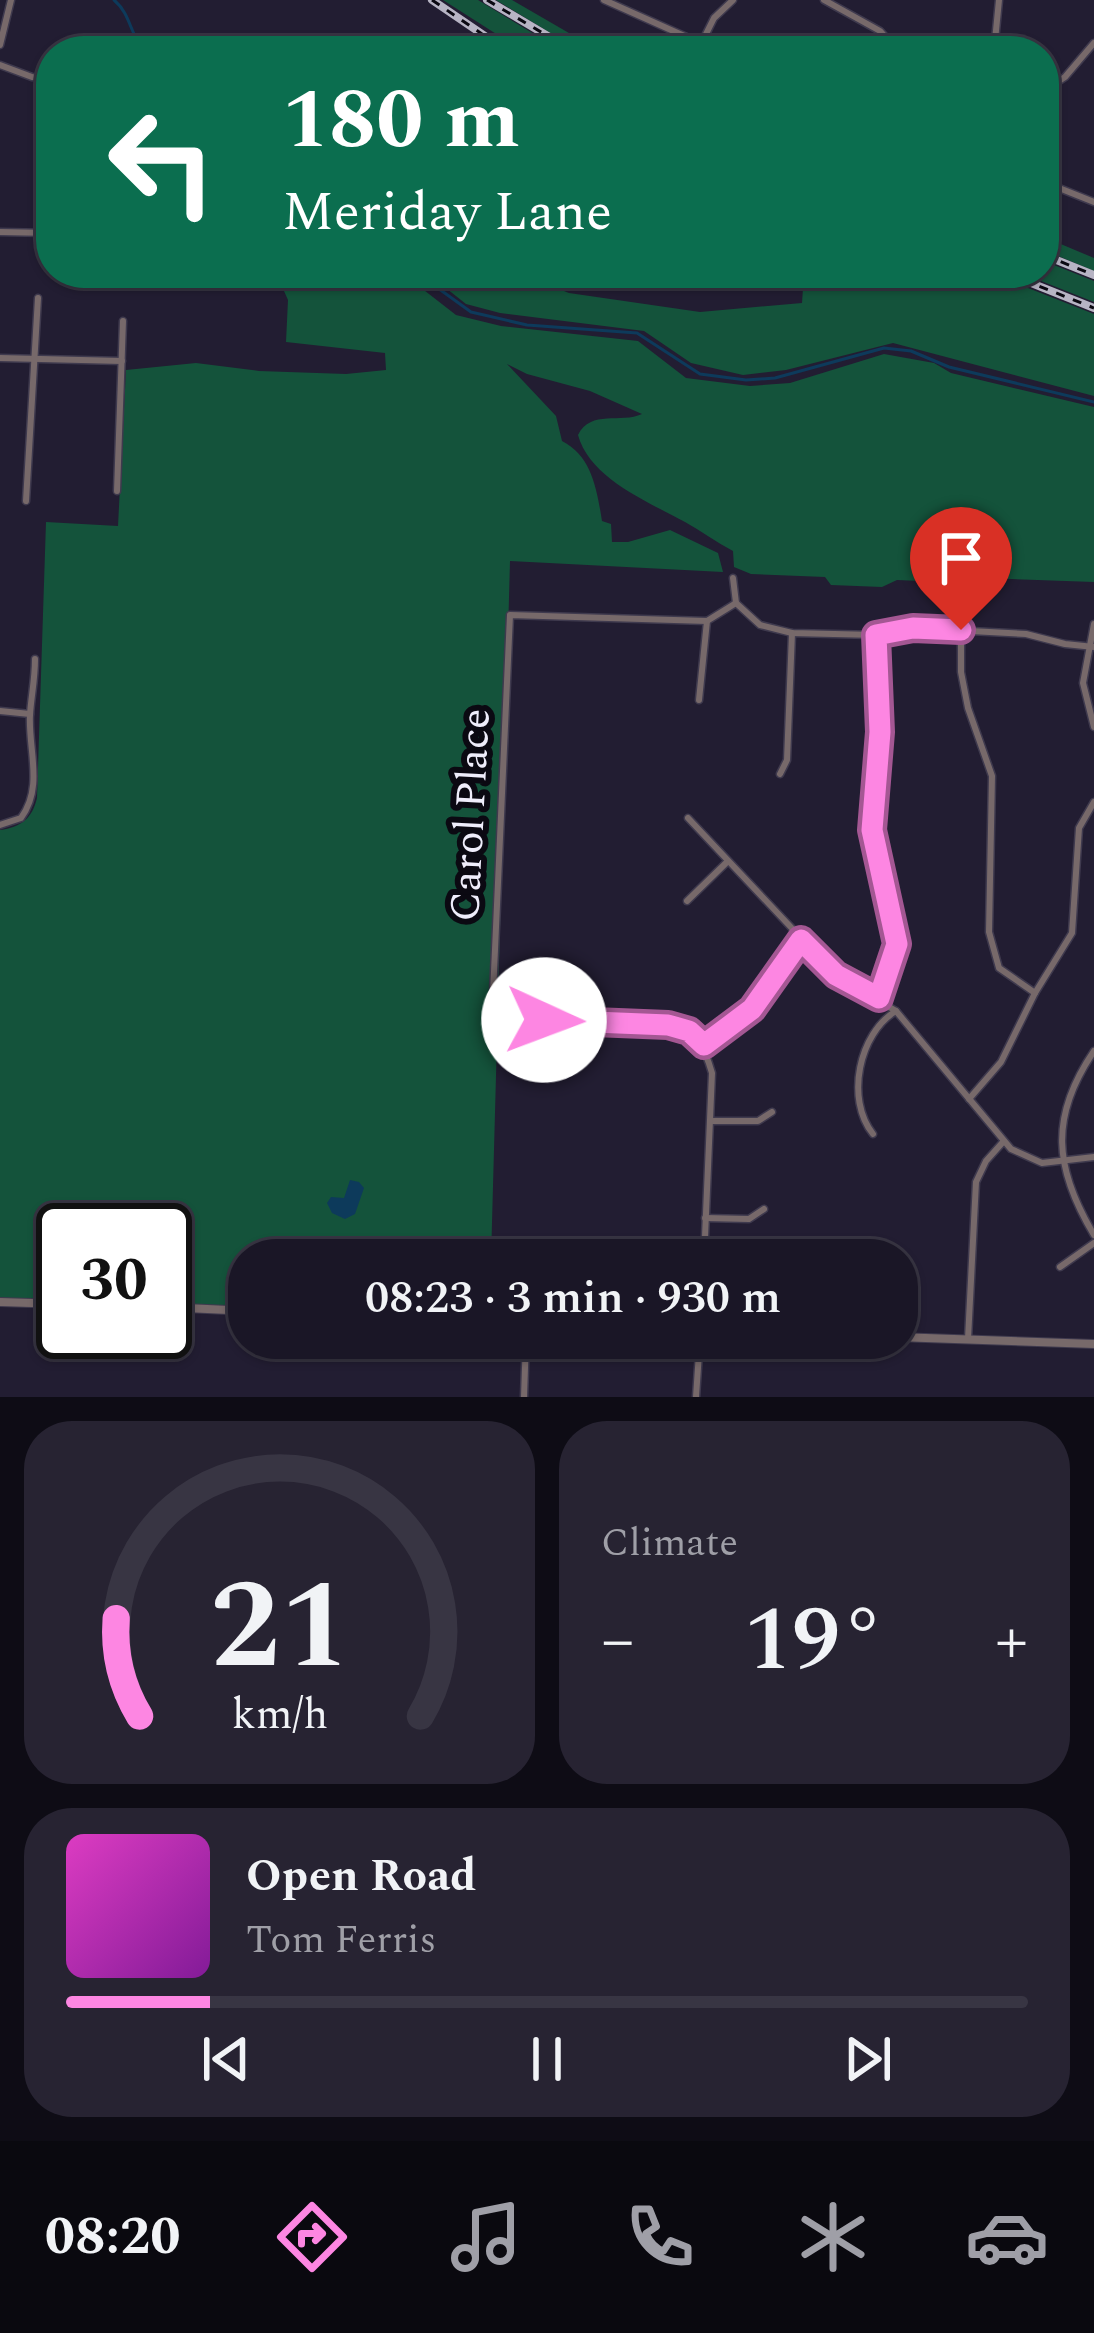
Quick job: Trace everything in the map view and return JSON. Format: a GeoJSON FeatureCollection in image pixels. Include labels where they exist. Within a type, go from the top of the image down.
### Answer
{"type":"FeatureCollection","features":[{"type":"Feature","properties":{"kind":"street"},"geometry":{"type":"LineString","coordinates":[[0,45],[11,0]]}},
{"type":"Feature","properties":{"kind":"street"},"geometry":{"type":"LineString","coordinates":[[604,0],[683,36]]}},
{"type":"Feature","properties":{"kind":"street"},"geometry":{"type":"LineString","coordinates":[[705,36],[733,0]]}},
{"type":"Feature","properties":{"kind":"street"},"geometry":{"type":"LineString","coordinates":[[824,0],[884,36]]}},
{"type":"Feature","properties":{"kind":"street"},"geometry":{"type":"LineString","coordinates":[[986,0],[998,3],[995,36]]}},
{"type":"Feature","properties":{"kind":"street"},"geometry":{"type":"LineString","coordinates":[[1059,80],[1094,43]]}},
{"type":"Feature","properties":{"kind":"street"},"geometry":{"type":"LineString","coordinates":[[0,65],[36,77]]}},
{"type":"Feature","properties":{"kind":"street"},"geometry":{"type":"LineString","coordinates":[[1059,188],[1094,202]]}},
{"type":"Feature","properties":{"kind":"street"},"geometry":{"type":"LineString","coordinates":[[0,232],[36,233]]}},
{"type":"Feature","properties":{"kind":"street"},"geometry":{"type":"LineString","coordinates":[[26,501],[38,298]]}},
{"type":"Feature","properties":{"kind":"street"},"geometry":{"type":"LineString","coordinates":[[117,491],[123,321]]}},
{"type":"Feature","properties":{"kind":"street"},"geometry":{"type":"LineString","coordinates":[[0,358],[122,361]]}},
{"type":"Feature","properties":{"kind":"street"},"geometry":{"type":"LineString","coordinates":[[734,578],[736,603],[760,625],[792,633],[961,630],[1026,634],[1091,647]]}},
{"type":"Feature","properties":{"kind":"street"},"geometry":{"type":"LineString","coordinates":[[699,700],[707,621],[736,603]]}},
{"type":"Feature","properties":{"kind":"street","name":"Carol Place"},"geometry":{"type":"LineString","coordinates":[[591,1021],[498,1018],[493,994],[510,614],[707,621]]}},
{"type":"Feature","properties":{"kind":"street"},"geometry":{"type":"LineString","coordinates":[[1094,623],[1083,683],[1094,727]]}},
{"type":"Feature","properties":{"kind":"street"},"geometry":{"type":"LineString","coordinates":[[961,630],[961,672],[968,708],[992,776],[989,932],[999,968],[1035,993]]}},
{"type":"Feature","properties":{"kind":"street"},"geometry":{"type":"LineString","coordinates":[[780,775],[787,760],[792,633]]}},
{"type":"Feature","properties":{"kind":"street"},"geometry":{"type":"LineString","coordinates":[[876,635],[880,732],[872,830],[897,944],[879,998]]}},
{"type":"Feature","properties":{"kind":"street"},"geometry":{"type":"LineString","coordinates":[[0,825],[21,818],[32,794],[30,714],[35,701],[35,659]]}},
{"type":"Feature","properties":{"kind":"street"},"geometry":{"type":"LineString","coordinates":[[0,711],[30,714]]}},
{"type":"Feature","properties":{"kind":"street"},"geometry":{"type":"LineString","coordinates":[[969,1099],[1001,1062],[1072,933],[1079,828],[1094,802]]}},
{"type":"Feature","properties":{"kind":"street"},"geometry":{"type":"LineString","coordinates":[[688,818],[836,975],[896,1011],[1003,1142],[1030,1160],[1094,1157]]}},
{"type":"Feature","properties":{"kind":"street"},"geometry":{"type":"LineString","coordinates":[[687,901],[727,862]]}},
{"type":"Feature","properties":{"kind":"street"},"geometry":{"type":"LineString","coordinates":[[704,1045],[752,1009],[801,940]]}},
{"type":"Feature","properties":{"kind":"street"},"geometry":{"type":"LineString","coordinates":[[591,985],[591,1021],[668,1025],[689,1031],[704,1045],[712,1073],[704,1239]]}},
{"type":"Feature","properties":{"kind":"street"},"geometry":{"type":"LineString","coordinates":[[873,1134],[864,1122],[862,1055],[880,1020],[896,1011]]}},
{"type":"Feature","properties":{"kind":"street"},"geometry":{"type":"LineString","coordinates":[[1060,1267],[1094,1239],[1062,1162],[1066,1106],[1094,1051]]}},
{"type":"Feature","properties":{"kind":"street"},"geometry":{"type":"LineString","coordinates":[[711,1121],[758,1121],[772,1112]]}},
{"type":"Feature","properties":{"kind":"street"},"geometry":{"type":"LineString","coordinates":[[968,1339],[976,1183],[986,1161],[1003,1142]]}},
{"type":"Feature","properties":{"kind":"street"},"geometry":{"type":"LineString","coordinates":[[705,1218],[749,1219],[764,1209]]}},
{"type":"Feature","properties":{"kind":"street"},"geometry":{"type":"LineString","coordinates":[[0,1302],[36,1303]]}},
{"type":"Feature","properties":{"kind":"street"},"geometry":{"type":"LineString","coordinates":[[192,1308],[228,1310]]}},
{"type":"Feature","properties":{"kind":"street"},"geometry":{"type":"LineString","coordinates":[[918,1338],[1094,1344]]}},
{"type":"Feature","properties":{"kind":"street"},"geometry":{"type":"LineString","coordinates":[[524,1397],[525,1359]]}},
{"type":"Feature","properties":{"kind":"street"},"geometry":{"type":"LineString","coordinates":[[696,1397],[699,1359]]}},
{"type":"Feature","properties":{"kind":"green space"},"geometry":{"type":"Polygon","coordinates":[[[443,0],[478,0],[537,36],[499,36],[443,0]]]}},
{"type":"Feature","properties":{"kind":"green space"},"geometry":{"type":"Polygon","coordinates":[[[496,0],[512,0],[574,36],[555,36],[496,0]]]}},
{"type":"Feature","properties":{"kind":"green space"},"geometry":{"type":"Polygon","coordinates":[[[1059,243],[1094,258],[1094,271],[1059,256],[1059,243]]]}},
{"type":"Feature","properties":{"kind":"green space"},"geometry":{"type":"Polygon","coordinates":[[[1059,267],[1094,281],[1094,302],[1059,288],[1059,267]]]}},
{"type":"Feature","properties":{"kind":"green space"},"geometry":{"type":"Polygon","coordinates":[[[283,288],[421,288],[456,315],[501,326],[638,341],[686,378],[750,386],[790,383],[884,354],[1094,407],[1094,582],[897,580],[882,587],[831,585],[825,577],[751,574],[734,567],[733,551],[623,488],[585,451],[578,435],[591,422],[642,414],[507,364],[556,416],[562,441],[587,465],[602,521],[611,524],[612,542],[670,530],[718,553],[723,572],[510,561],[492,1239],[228,1239],[228,1307],[192,1306],[192,1203],[36,1203],[36,1301],[0,1300],[0,830],[24,821],[37,798],[46,522],[118,526],[126,370],[196,363],[259,371],[346,374],[386,370],[385,353],[286,342],[288,300],[283,288]]]}},
{"type":"Feature","properties":{"kind":"green space"},"geometry":{"type":"Polygon","coordinates":[[[446,288],[556,288],[700,312],[802,303],[803,288],[1028,288],[1094,314],[1094,396],[893,343],[786,370],[743,375],[691,363],[644,331],[500,313],[466,304],[446,288]]]}},
{"type":"Feature","properties":{"kind":"water"},"geometry":{"type":"Polygon","coordinates":[[[350,1180],[364,1188],[355,1214],[345,1219],[332,1213],[327,1203],[331,1197],[344,1198],[350,1180]]]}},
{"type":"Feature","properties":{"kind":"waterway"},"geometry":{"type":"LineString","coordinates":[[114,0],[135,36]]}},
{"type":"Feature","properties":{"kind":"waterway"},"geometry":{"type":"LineString","coordinates":[[438,288],[471,312],[527,325],[637,333],[700,374],[775,378],[884,348],[911,351],[949,367],[1094,402]]}},
{"type":"Feature","properties":{"kind":"railway"},"geometry":{"type":"LineString","coordinates":[[432,0],[485,36]]}},
{"type":"Feature","properties":{"kind":"railway"},"geometry":{"type":"LineString","coordinates":[[487,0],[548,36]]}},
{"type":"Feature","properties":{"kind":"railway"},"geometry":{"type":"LineString","coordinates":[[1059,261],[1094,275]]}},
{"type":"Feature","properties":{"kind":"railway"},"geometry":{"type":"LineString","coordinates":[[1044,288],[1094,308]]}},
{"type":"Feature","properties":{"kind":"route"},"geometry":{"type":"LineString","coordinates":[[544,1020],[668,1025],[689,1031],[704,1045],[752,1009],[801,940],[836,975],[879,998],[897,944],[872,830],[880,732],[876,635],[913,628],[961,630]]}}]}
